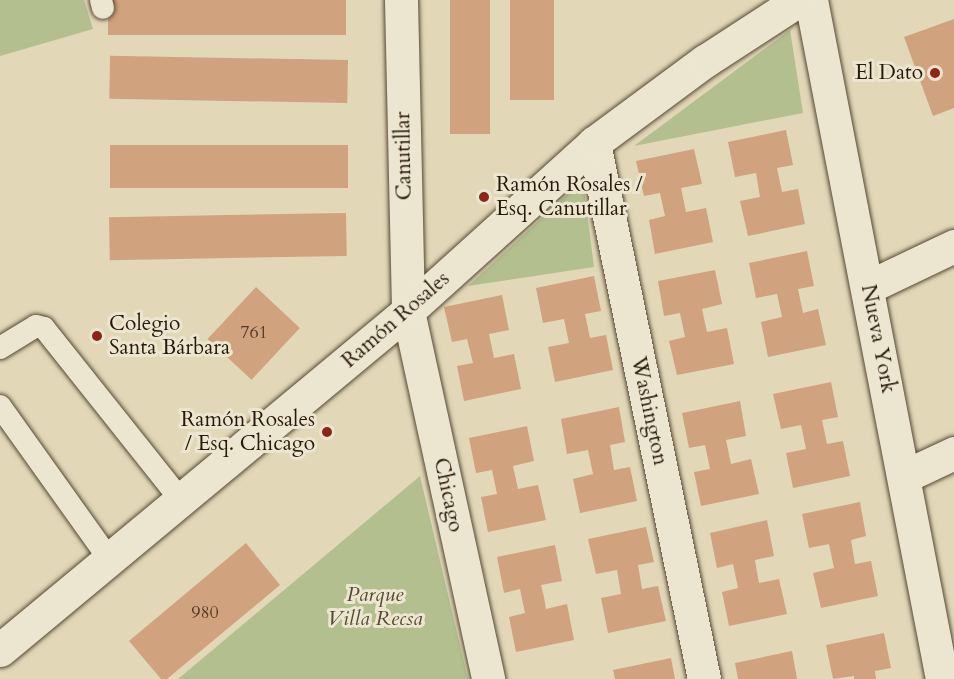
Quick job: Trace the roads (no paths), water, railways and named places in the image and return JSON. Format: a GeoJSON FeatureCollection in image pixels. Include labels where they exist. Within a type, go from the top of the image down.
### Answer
{"type":"FeatureCollection","features":[{"type":"Feature","properties":{"kind":"street","name":"Canutillar"},"geometry":{"type":"LineString","coordinates":[[401,0],[408,311]]}},
{"type":"Feature","properties":{"kind":"street","name":"Ramón Rosales"},"geometry":{"type":"LineString","coordinates":[[0,650],[408,311],[594,143],[705,61],[799,0]]}},
{"type":"Feature","properties":{"kind":"street","name":"Nueva York"},"geometry":{"type":"LineString","coordinates":[[811,0],[905,476],[942,679]]}},
{"type":"Feature","properties":{"kind":"street","name":"Washington"},"geometry":{"type":"LineString","coordinates":[[594,143],[704,679]]}},
{"type":"Feature","properties":{"kind":"street"},"geometry":{"type":"LineString","coordinates":[[868,287],[954,246]]}},
{"type":"Feature","properties":{"kind":"street","name":"Chicago"},"geometry":{"type":"LineString","coordinates":[[408,311],[488,679]]}},
{"type":"Feature","properties":{"kind":"street"},"geometry":{"type":"LineString","coordinates":[[905,476],[954,453]]}},
{"type":"Feature","properties":{"kind":"lane"},"geometry":{"type":"LineString","coordinates":[[0,348],[36,326],[44,328],[181,500]]}},
{"type":"Feature","properties":{"kind":"lane"},"geometry":{"type":"LineString","coordinates":[[0,406],[110,560]]}},
{"type":"Feature","properties":{"kind":"place","name":"El Dato"},"geometry":{"type":"Point","coordinates":[935,73]}},
{"type":"Feature","properties":{"kind":"place","name":"Ramón Rosales / Esq. Canutillar"},"geometry":{"type":"Point","coordinates":[484,197]}},
{"type":"Feature","properties":{"kind":"place","name":"Colegio Santa Bárbara"},"geometry":{"type":"Point","coordinates":[97,336]}},
{"type":"Feature","properties":{"kind":"place","name":"Ramón Rosales / Esq. Chicago"},"geometry":{"type":"Point","coordinates":[327,432]}},
{"type":"Feature","properties":{"kind":"park label","name":"Parque Villa Recsa"},"geometry":{"type":"Point","coordinates":[375,607]}}]}
